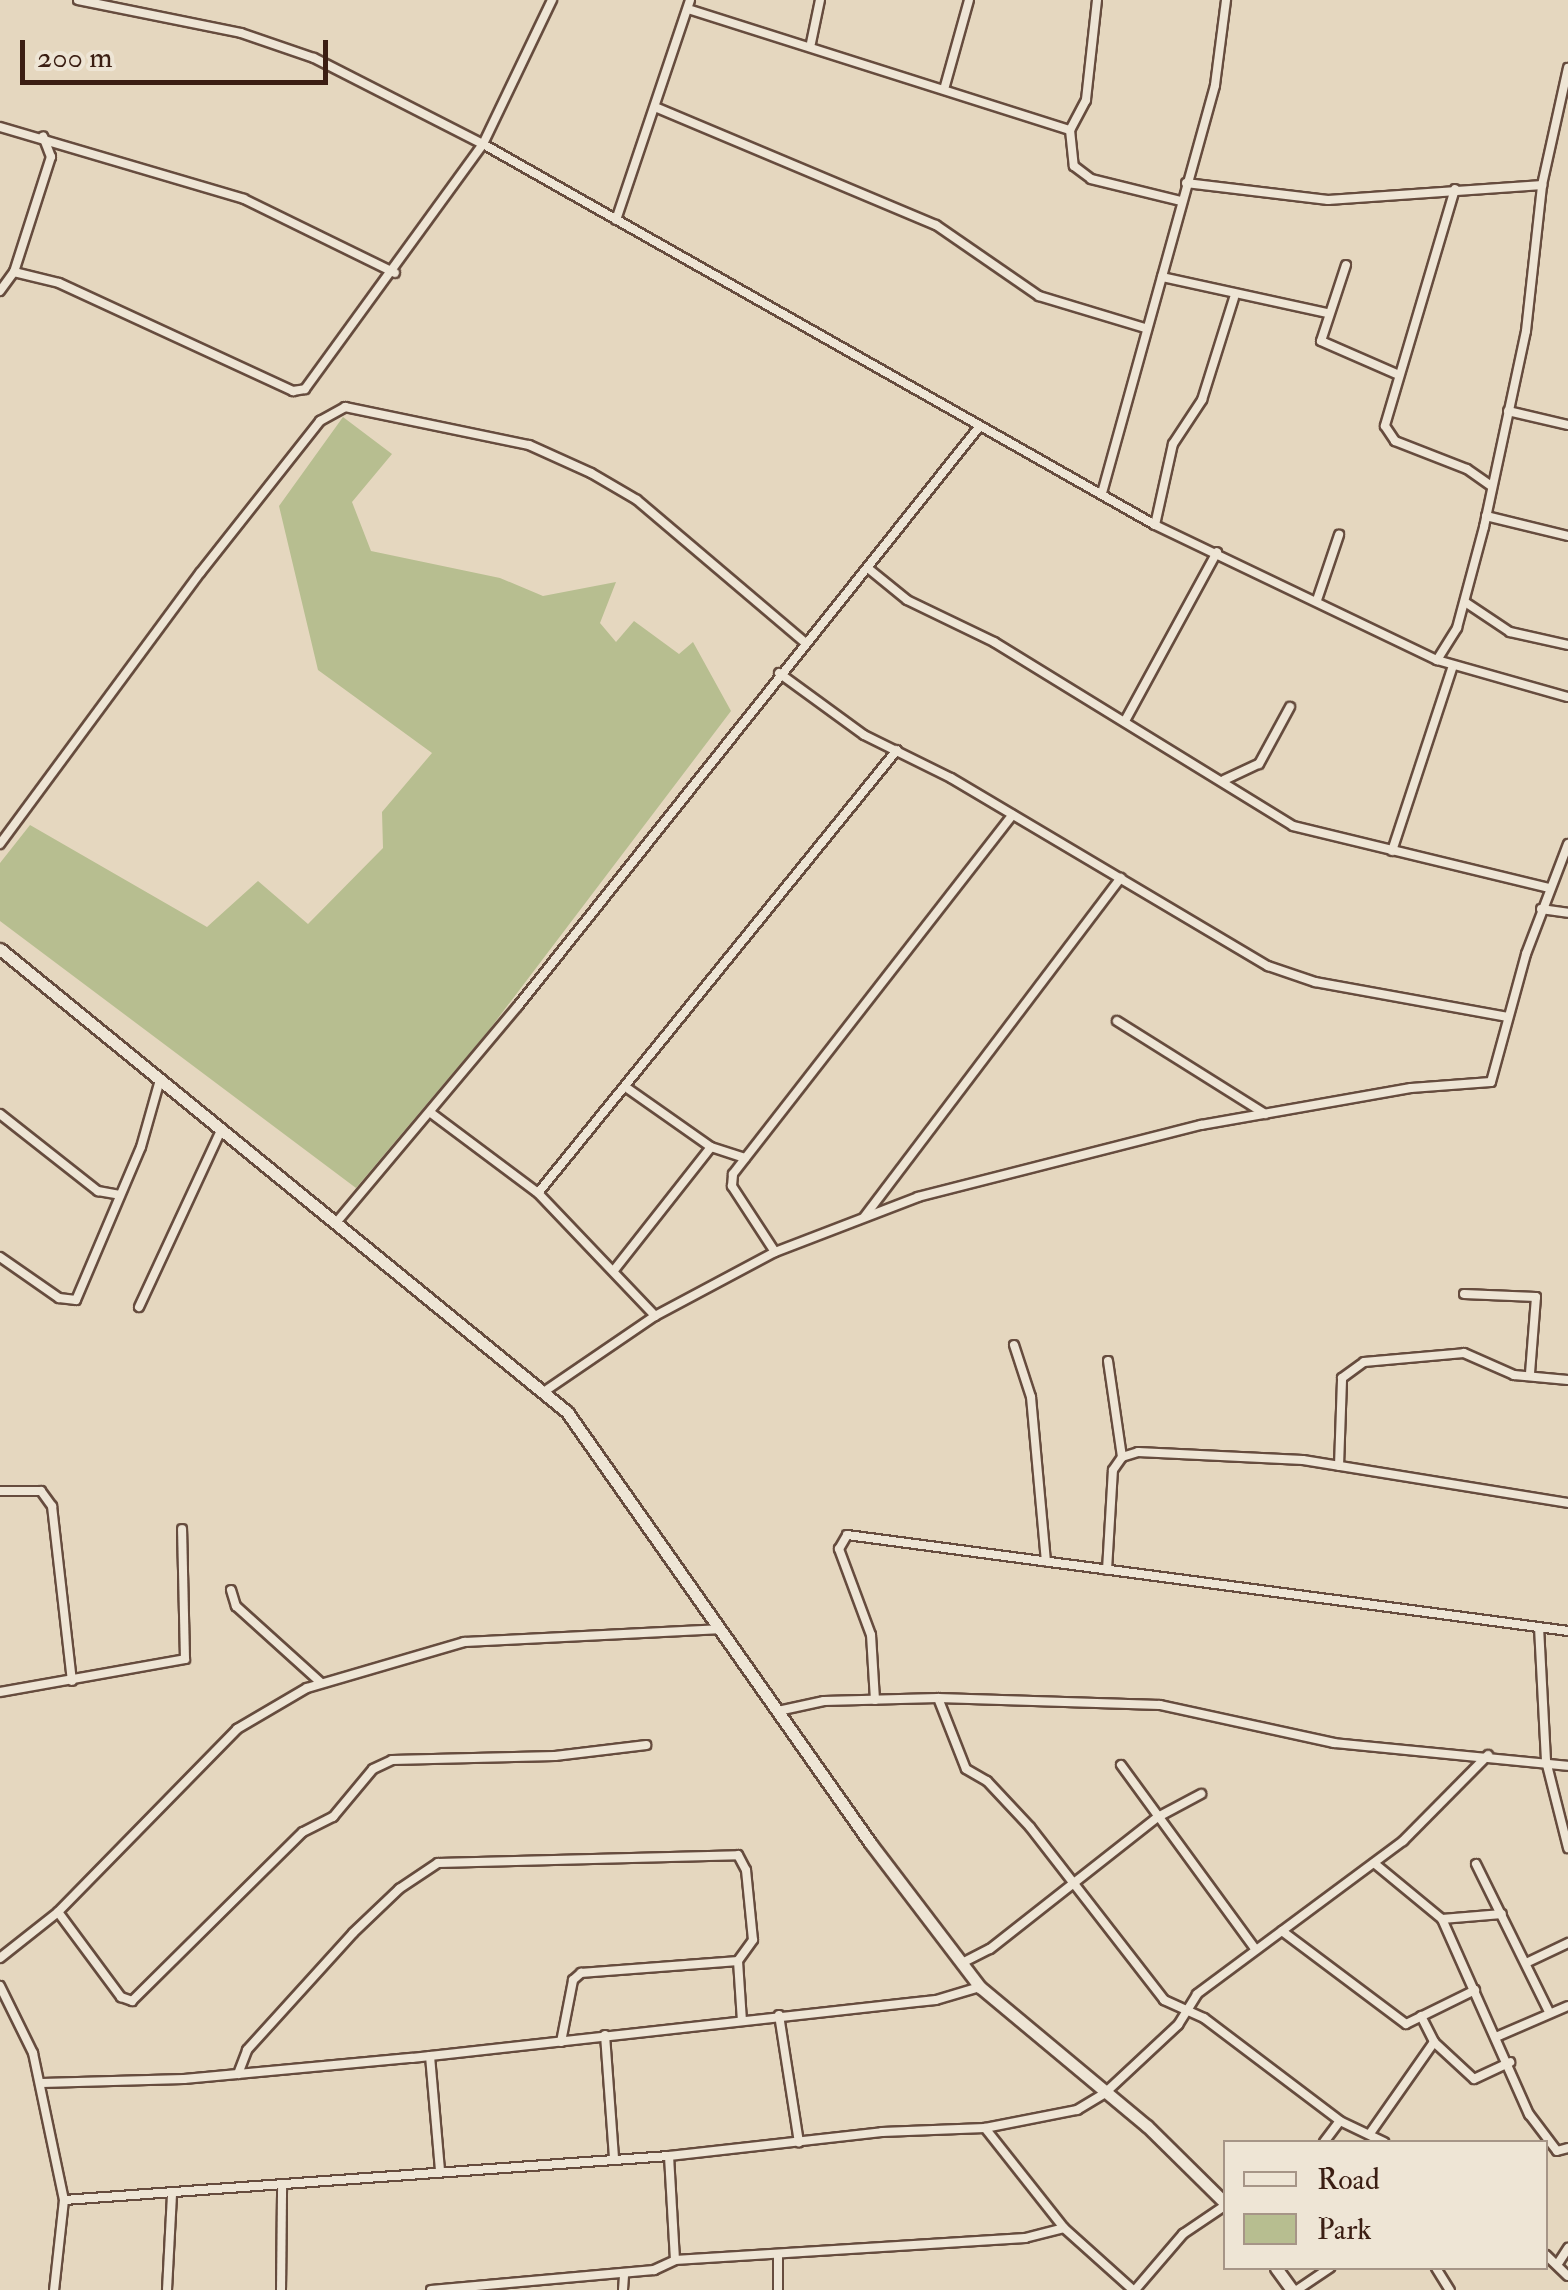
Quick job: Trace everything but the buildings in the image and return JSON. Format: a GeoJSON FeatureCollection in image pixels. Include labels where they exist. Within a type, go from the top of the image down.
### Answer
{"type":"FeatureCollection","features":[{"type":"Feature","properties":{"kind":"main road"},"geometry":{"type":"LineString","coordinates":[[0,949],[335,1224],[545,1390],[599,1450],[778,1711],[980,1987],[1105,2093],[1223,2202]]}},
{"type":"Feature","properties":{"kind":"main road"},"geometry":{"type":"LineString","coordinates":[[1278,2270],[1295,2290]]}},
{"type":"Feature","properties":{"kind":"street"},"geometry":{"type":"LineString","coordinates":[[78,0],[242,34],[314,58],[483,144],[1156,525],[1437,660],[1568,697]]}},
{"type":"Feature","properties":{"kind":"street"},"geometry":{"type":"LineString","coordinates":[[14,272],[59,284],[296,391],[308,387],[395,273],[483,144],[552,0]]}},
{"type":"Feature","properties":{"kind":"street"},"geometry":{"type":"LineString","coordinates":[[811,43],[820,0]]}},
{"type":"Feature","properties":{"kind":"street"},"geometry":{"type":"LineString","coordinates":[[946,86],[969,0]]}},
{"type":"Feature","properties":{"kind":"street"},"geometry":{"type":"LineString","coordinates":[[1098,0],[1086,100],[1070,130],[1074,166],[1091,178],[1181,202]]}},
{"type":"Feature","properties":{"kind":"street"},"geometry":{"type":"LineString","coordinates":[[1102,492],[1222,54],[1226,0]]}},
{"type":"Feature","properties":{"kind":"street"},"geometry":{"type":"LineString","coordinates":[[616,220],[689,4],[1070,130]]}},
{"type":"Feature","properties":{"kind":"street"},"geometry":{"type":"LineString","coordinates":[[1437,660],[1464,602],[1486,516],[1526,331],[1542,186],[1568,68]]}},
{"type":"Feature","properties":{"kind":"street"},"geometry":{"type":"LineString","coordinates":[[655,107],[936,225],[1039,296],[1146,328]]}},
{"type":"Feature","properties":{"kind":"street"},"geometry":{"type":"LineString","coordinates":[[0,127],[70,143],[244,198],[395,273]]}},
{"type":"Feature","properties":{"kind":"street"},"geometry":{"type":"LineString","coordinates":[[0,291],[14,272],[50,157],[43,136]]}},
{"type":"Feature","properties":{"kind":"street"},"geometry":{"type":"LineString","coordinates":[[50,157],[70,143]]}},
{"type":"Feature","properties":{"kind":"street"},"geometry":{"type":"LineString","coordinates":[[1186,182],[1328,200],[1542,186]]}},
{"type":"Feature","properties":{"kind":"street"},"geometry":{"type":"LineString","coordinates":[[1455,189],[1386,418],[1390,438],[1490,486]]}},
{"type":"Feature","properties":{"kind":"street"},"geometry":{"type":"LineString","coordinates":[[1346,265],[1327,313],[1324,346],[1398,375]]}},
{"type":"Feature","properties":{"kind":"street"},"geometry":{"type":"LineString","coordinates":[[1162,277],[1234,298],[1327,313]]}},
{"type":"Feature","properties":{"kind":"street"},"geometry":{"type":"LineString","coordinates":[[1156,525],[1173,444],[1202,400],[1234,298]]}},
{"type":"Feature","properties":{"kind":"street"},"geometry":{"type":"LineString","coordinates":[[0,844],[212,558],[320,421],[345,407],[529,445],[591,473],[637,500],[803,640]]}},
{"type":"Feature","properties":{"kind":"street"},"geometry":{"type":"LineString","coordinates":[[1508,410],[1568,425]]}},
{"type":"Feature","properties":{"kind":"street"},"geometry":{"type":"LineString","coordinates":[[335,1224],[431,1112],[803,640],[869,570],[979,426]]}},
{"type":"Feature","properties":{"kind":"street"},"geometry":{"type":"LineString","coordinates":[[1486,516],[1568,536]]}},
{"type":"Feature","properties":{"kind":"street"},"geometry":{"type":"LineString","coordinates":[[1318,600],[1339,534]]}},
{"type":"Feature","properties":{"kind":"street"},"geometry":{"type":"LineString","coordinates":[[1126,719],[1217,552]]}},
{"type":"Feature","properties":{"kind":"street"},"geometry":{"type":"LineString","coordinates":[[869,570],[907,600],[1126,719],[1293,826],[1550,888]]}},
{"type":"Feature","properties":{"kind":"street"},"geometry":{"type":"LineString","coordinates":[[1464,602],[1510,632],[1568,646]]}},
{"type":"Feature","properties":{"kind":"street"},"geometry":{"type":"LineString","coordinates":[[1392,851],[1453,666]]}},
{"type":"Feature","properties":{"kind":"street"},"geometry":{"type":"LineString","coordinates":[[779,674],[897,750],[1284,973],[1508,1017]]}},
{"type":"Feature","properties":{"kind":"street"},"geometry":{"type":"LineString","coordinates":[[1224,780],[1260,764],[1290,706]]}},
{"type":"Feature","properties":{"kind":"street"},"geometry":{"type":"LineString","coordinates":[[538,1193],[627,1088],[897,750]]}},
{"type":"Feature","properties":{"kind":"street"},"geometry":{"type":"LineString","coordinates":[[774,1252],[732,1186],[745,1158],[938,918],[1012,815]]}},
{"type":"Feature","properties":{"kind":"street"},"geometry":{"type":"LineString","coordinates":[[545,1390],[655,1316],[774,1252],[865,1216],[1054,1158],[1411,1088],[1491,1082],[1541,909],[1568,844]]}},
{"type":"Feature","properties":{"kind":"street"},"geometry":{"type":"LineString","coordinates":[[865,1216],[1121,878]]}},
{"type":"Feature","properties":{"kind":"street"},"geometry":{"type":"LineString","coordinates":[[1541,909],[1568,913]]}},
{"type":"Feature","properties":{"kind":"street"},"geometry":{"type":"LineString","coordinates":[[1117,1021],[1266,1114]]}},
{"type":"Feature","properties":{"kind":"street"},"geometry":{"type":"LineString","coordinates":[[0,1257],[60,1298],[76,1300],[120,1195],[161,1079]]}},
{"type":"Feature","properties":{"kind":"street"},"geometry":{"type":"LineString","coordinates":[[627,1088],[711,1147],[745,1158]]}},
{"type":"Feature","properties":{"kind":"street"},"geometry":{"type":"LineString","coordinates":[[431,1112],[538,1193],[615,1268],[655,1316]]}},
{"type":"Feature","properties":{"kind":"street"},"geometry":{"type":"LineString","coordinates":[[0,1114],[98,1192],[120,1195]]}},
{"type":"Feature","properties":{"kind":"street"},"geometry":{"type":"LineString","coordinates":[[139,1307],[222,1130]]}},
{"type":"Feature","properties":{"kind":"street"},"geometry":{"type":"LineString","coordinates":[[615,1268],[711,1147]]}},
{"type":"Feature","properties":{"kind":"street"},"geometry":{"type":"LineString","coordinates":[[1464,1294],[1536,1296],[1530,1374]]}},
{"type":"Feature","properties":{"kind":"street"},"geometry":{"type":"LineString","coordinates":[[1014,1345],[1031,1397],[1046,1561]]}},
{"type":"Feature","properties":{"kind":"street"},"geometry":{"type":"LineString","coordinates":[[1340,1466],[1342,1378],[1351,1368],[1464,1354],[1514,1375],[1568,1380]]}},
{"type":"Feature","properties":{"kind":"street"},"geometry":{"type":"LineString","coordinates":[[1107,1570],[1114,1470],[1122,1457],[1108,1361]]}},
{"type":"Feature","properties":{"kind":"street"},"geometry":{"type":"LineString","coordinates":[[1122,1457],[1175,1450],[1340,1466],[1568,1503]]}},
{"type":"Feature","properties":{"kind":"street"},"geometry":{"type":"LineString","coordinates":[[0,1492],[41,1491],[52,1506],[72,1681]]}},
{"type":"Feature","properties":{"kind":"street"},"geometry":{"type":"LineString","coordinates":[[0,1692],[185,1659],[182,1529]]}},
{"type":"Feature","properties":{"kind":"street"},"geometry":{"type":"LineString","coordinates":[[875,1700],[873,1646],[838,1549],[843,1538],[1046,1561],[1568,1631]]}},
{"type":"Feature","properties":{"kind":"street"},"geometry":{"type":"LineString","coordinates":[[231,1590],[236,1606],[320,1682]]}},
{"type":"Feature","properties":{"kind":"street"},"geometry":{"type":"LineString","coordinates":[[1539,1626],[1546,1760],[1568,1848]]}},
{"type":"Feature","properties":{"kind":"street"},"geometry":{"type":"LineString","coordinates":[[0,1958],[58,1912],[236,1729],[320,1682],[464,1642],[720,1629]]}},
{"type":"Feature","properties":{"kind":"street"},"geometry":{"type":"LineString","coordinates":[[938,1698],[966,1769],[988,1781],[1030,1827],[1069,1883],[1164,2000],[1186,2007],[1340,2120],[1381,2140]]}},
{"type":"Feature","properties":{"kind":"street"},"geometry":{"type":"LineString","coordinates":[[778,1711],[875,1700],[938,1698],[1160,1705],[1334,1743],[1488,1754],[1568,1766]]}},
{"type":"Feature","properties":{"kind":"street"},"geometry":{"type":"LineString","coordinates":[[58,1912],[120,1997],[132,2001],[303,1832],[334,1817],[373,1769],[392,1760],[555,1756],[646,1745]]}},
{"type":"Feature","properties":{"kind":"street"},"geometry":{"type":"LineString","coordinates":[[64,2200],[669,2156],[985,2128],[1077,2110],[1105,2093],[1178,2025],[1186,2007],[1255,1950],[1374,1863],[1488,1754]]}},
{"type":"Feature","properties":{"kind":"street"},"geometry":{"type":"LineString","coordinates":[[1121,1765],[1255,1950]]}},
{"type":"Feature","properties":{"kind":"street"},"geometry":{"type":"LineString","coordinates":[[962,1963],[990,1949],[1069,1883],[1158,1817],[1201,1794]]}},
{"type":"Feature","properties":{"kind":"street"},"geometry":{"type":"LineString","coordinates":[[238,2074],[246,2050],[353,1932],[438,1864],[738,1855],[746,1870],[752,1940],[738,1961],[742,2020]]}},
{"type":"Feature","properties":{"kind":"street"},"geometry":{"type":"LineString","coordinates":[[1374,1863],[1442,1919],[1535,2124],[1557,2151],[1568,2148]]}},
{"type":"Feature","properties":{"kind":"street"},"geometry":{"type":"LineString","coordinates":[[1476,1864],[1549,2012]]}},
{"type":"Feature","properties":{"kind":"street"},"geometry":{"type":"LineString","coordinates":[[1442,1919],[1502,1914]]}},
{"type":"Feature","properties":{"kind":"street"},"geometry":{"type":"LineString","coordinates":[[1282,1931],[1406,2024],[1475,1990]]}},
{"type":"Feature","properties":{"kind":"street"},"geometry":{"type":"LineString","coordinates":[[1526,1964],[1568,1944]]}},
{"type":"Feature","properties":{"kind":"street"},"geometry":{"type":"LineString","coordinates":[[562,2042],[573,1980],[582,1973],[738,1961]]}},
{"type":"Feature","properties":{"kind":"street"},"geometry":{"type":"LineString","coordinates":[[0,1986],[29,2040],[42,2083],[64,2200],[54,2290]]}},
{"type":"Feature","properties":{"kind":"street"},"geometry":{"type":"LineString","coordinates":[[42,2083],[238,2074],[430,2056],[936,2000],[980,1987]]}},
{"type":"Feature","properties":{"kind":"street"},"geometry":{"type":"LineString","coordinates":[[1496,2037],[1568,2006]]}},
{"type":"Feature","properties":{"kind":"street"},"geometry":{"type":"LineString","coordinates":[[780,2015],[799,2142]]}},
{"type":"Feature","properties":{"kind":"street"},"geometry":{"type":"LineString","coordinates":[[1422,2016],[1434,2042],[1474,2079],[1510,2062]]}},
{"type":"Feature","properties":{"kind":"street"},"geometry":{"type":"LineString","coordinates":[[605,2035],[614,2158]]}},
{"type":"Feature","properties":{"kind":"street"},"geometry":{"type":"LineString","coordinates":[[1370,2132],[1434,2042]]}},
{"type":"Feature","properties":{"kind":"street"},"geometry":{"type":"LineString","coordinates":[[430,2056],[440,2170]]}},
{"type":"Feature","properties":{"kind":"street"},"geometry":{"type":"LineString","coordinates":[[1325,2140],[1340,2120]]}},
{"type":"Feature","properties":{"kind":"street"},"geometry":{"type":"LineString","coordinates":[[985,2128],[1064,2228],[1134,2290],[1191,2226],[1223,2207]]}},
{"type":"Feature","properties":{"kind":"street"},"geometry":{"type":"LineString","coordinates":[[669,2156],[675,2260]]}},
{"type":"Feature","properties":{"kind":"street"},"geometry":{"type":"LineString","coordinates":[[281,2290],[282,2186]]}},
{"type":"Feature","properties":{"kind":"street"},"geometry":{"type":"LineString","coordinates":[[167,2290],[172,2194]]}},
{"type":"Feature","properties":{"kind":"street"},"geometry":{"type":"LineString","coordinates":[[431,2290],[624,2274],[666,2268],[675,2260],[1025,2238],[1064,2228]]}},
{"type":"Feature","properties":{"kind":"street"},"geometry":{"type":"LineString","coordinates":[[1558,2262],[1568,2248]]}},
{"type":"Feature","properties":{"kind":"street"},"geometry":{"type":"LineString","coordinates":[[778,2256],[778,2290]]}},
{"type":"Feature","properties":{"kind":"street"},"geometry":{"type":"LineString","coordinates":[[1548,2256],[1558,2262],[1567,2278]]}},
{"type":"Feature","properties":{"kind":"street"},"geometry":{"type":"LineString","coordinates":[[1295,2290],[1327,2270]]}},
{"type":"Feature","properties":{"kind":"street"},"geometry":{"type":"LineString","coordinates":[[623,2290],[624,2274]]}},
{"type":"Feature","properties":{"kind":"green space"},"geometry":{"type":"Polygon","coordinates":[[[343,417],[392,454],[352,502],[371,551],[500,578],[543,596],[616,582],[600,623],[616,642],[634,621],[679,654],[693,642],[731,711],[489,1030],[356,1188],[0,921],[0,863],[30,825],[207,927],[258,881],[308,924],[383,848],[382,812],[432,753],[318,670],[279,506],[343,417]]]}}]}
